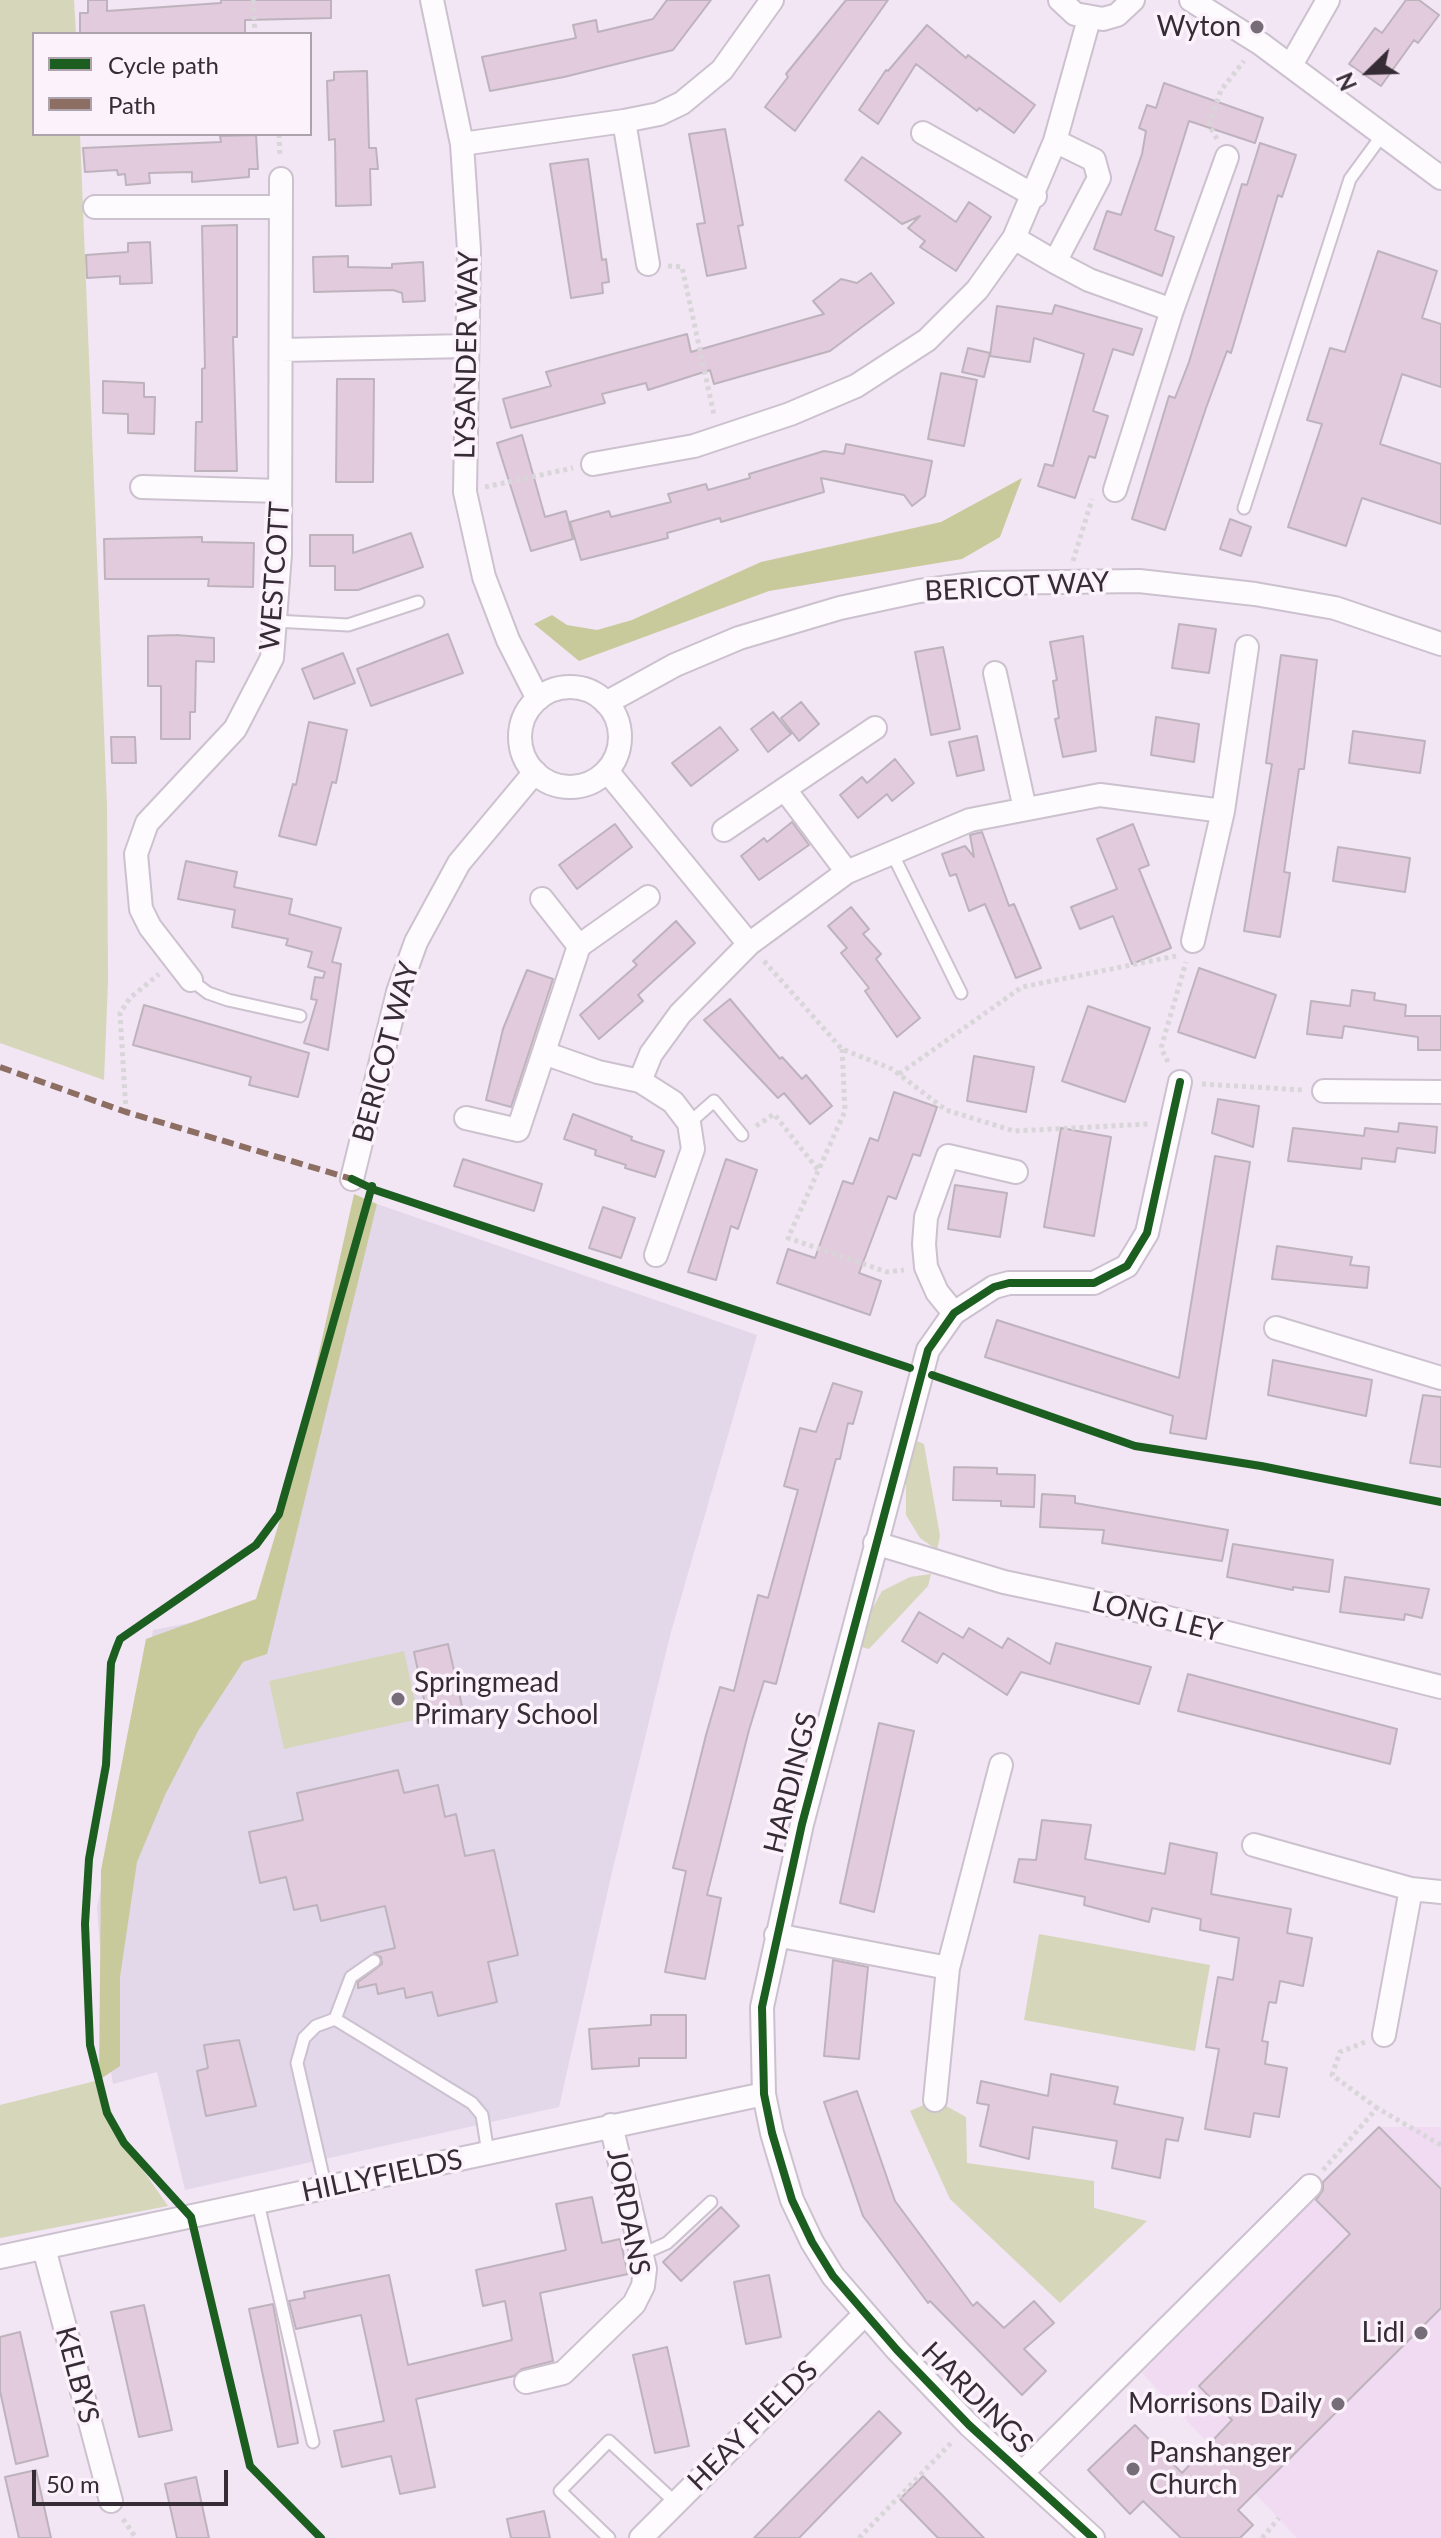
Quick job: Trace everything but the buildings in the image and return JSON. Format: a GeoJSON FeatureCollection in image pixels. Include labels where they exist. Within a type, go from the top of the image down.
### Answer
{"type":"FeatureCollection","features":[{"type":"Feature","properties":{"kind":"street","name":"LYSANDER WAY"},"geometry":{"type":"LineString","coordinates":[[432,0],[462,144],[469,250],[465,492],[484,577],[508,640],[538,699]]}},
{"type":"Feature","properties":{"kind":"street"},"geometry":{"type":"LineString","coordinates":[[462,144],[659,114],[701,91],[722,70],[772,0]]}},
{"type":"Feature","properties":{"kind":"street"},"geometry":{"type":"LineString","coordinates":[[1060,0],[1075,14],[1089,19],[1117,15],[1133,0]]}},
{"type":"Feature","properties":{"kind":"street"},"geometry":{"type":"LineString","coordinates":[[1191,0],[1291,65],[1441,178]]}},
{"type":"Feature","properties":{"kind":"street"},"geometry":{"type":"LineString","coordinates":[[1291,65],[1328,0]]}},
{"type":"Feature","properties":{"kind":"street"},"geometry":{"type":"LineString","coordinates":[[593,464],[720,440],[819,403],[894,363],[927,340],[977,290],[1014,238],[1035,196],[1055,141],[1089,19]]}},
{"type":"Feature","properties":{"kind":"street"},"geometry":{"type":"LineString","coordinates":[[624,121],[648,264]]}},
{"type":"Feature","properties":{"kind":"street"},"geometry":{"type":"LineString","coordinates":[[923,133],[1035,196]]}},
{"type":"Feature","properties":{"kind":"street"},"geometry":{"type":"LineString","coordinates":[[1055,141],[1094,160],[1099,178],[1055,262]]}},
{"type":"Feature","properties":{"kind":"street"},"geometry":{"type":"LineString","coordinates":[[1115,490],[1172,310],[1227,157]]}},
{"type":"Feature","properties":{"kind":"street","name":"WESTCOTT"},"geometry":{"type":"LineString","coordinates":[[191,980],[150,927],[141,909],[135,873],[140,838],[147,823],[175,789],[235,729],[272,658],[280,491],[281,179]]}},
{"type":"Feature","properties":{"kind":"street"},"geometry":{"type":"LineString","coordinates":[[95,207],[281,207]]}},
{"type":"Feature","properties":{"kind":"street"},"geometry":{"type":"LineString","coordinates":[[1014,238],[1089,280],[1172,310]]}},
{"type":"Feature","properties":{"kind":"street"},"geometry":{"type":"LineString","coordinates":[[282,350],[467,346]]}},
{"type":"Feature","properties":{"kind":"street"},"geometry":{"type":"LineString","coordinates":[[142,487],[280,491]]}},
{"type":"Feature","properties":{"kind":"street","name":"BERICOT WAY"},"geometry":{"type":"LineString","coordinates":[[606,703],[675,665],[739,638],[840,608],[950,587],[1139,581],[1268,596],[1335,608],[1441,644]]}},
{"type":"Feature","properties":{"kind":"street"},"geometry":{"type":"LineString","coordinates":[[1193,941],[1223,811],[1247,647]]}},
{"type":"Feature","properties":{"kind":"street"},"geometry":{"type":"LineString","coordinates":[[995,673],[1025,809]]}},
{"type":"Feature","properties":{"kind":"street"},"geometry":{"type":"LineString","coordinates":[[565,687],[580,688],[606,703],[620,729],[615,759],[607,771],[579,787],[555,784],[535,772],[520,743],[527,712],[538,699],[565,687]]}},
{"type":"Feature","properties":{"kind":"street"},"geometry":{"type":"LineString","coordinates":[[724,830],[875,728]]}},
{"type":"Feature","properties":{"kind":"street"},"geometry":{"type":"LineString","coordinates":[[607,771],[749,944]]}},
{"type":"Feature","properties":{"kind":"street","name":"BERICOT WAY"},"geometry":{"type":"LineString","coordinates":[[352,1179],[398,992],[416,942],[459,863],[535,772]]}},
{"type":"Feature","properties":{"kind":"street"},"geometry":{"type":"LineString","coordinates":[[786,791],[847,872]]}},
{"type":"Feature","properties":{"kind":"street"},"geometry":{"type":"LineString","coordinates":[[640,1081],[651,1054],[680,1014],[749,944],[847,872],[970,820],[1100,795],[1223,811]]}},
{"type":"Feature","properties":{"kind":"street"},"geometry":{"type":"LineString","coordinates":[[466,1118],[518,1130],[579,946],[648,897]]}},
{"type":"Feature","properties":{"kind":"street"},"geometry":{"type":"LineString","coordinates":[[542,899],[579,946]]}},
{"type":"Feature","properties":{"kind":"street"},"geometry":{"type":"LineString","coordinates":[[544,1053],[598,1072],[640,1081],[673,1102],[689,1123],[693,1149],[656,1255]]}},
{"type":"Feature","properties":{"kind":"street","name":"HARDINGS"},"geometry":{"type":"LineString","coordinates":[[1093,2538],[969,2425],[864,2315],[819,2253],[792,2200],[764,2094],[762,2007],[776,1935],[875,1543],[928,1350],[954,1313],[975,1298],[1009,1283],[1094,1283],[1127,1266],[1147,1233],[1180,1083]]}},
{"type":"Feature","properties":{"kind":"street"},"geometry":{"type":"LineString","coordinates":[[1324,1091],[1441,1092]]}},
{"type":"Feature","properties":{"kind":"street"},"geometry":{"type":"LineString","coordinates":[[954,1313],[937,1292],[926,1267],[926,1217],[948,1156],[1016,1172]]}},
{"type":"Feature","properties":{"kind":"street"},"geometry":{"type":"LineString","coordinates":[[1276,1328],[1441,1378]]}},
{"type":"Feature","properties":{"kind":"street","name":"LONG LEY"},"geometry":{"type":"LineString","coordinates":[[875,1543],[1004,1582],[1145,1612],[1441,1687]]}},
{"type":"Feature","properties":{"kind":"street"},"geometry":{"type":"LineString","coordinates":[[935,2100],[948,1968],[1001,1765]]}},
{"type":"Feature","properties":{"kind":"street"},"geometry":{"type":"LineString","coordinates":[[1254,1845],[1411,1889],[1441,1892]]}},
{"type":"Feature","properties":{"kind":"street"},"geometry":{"type":"LineString","coordinates":[[1384,2035],[1411,1889]]}},
{"type":"Feature","properties":{"kind":"street"},"geometry":{"type":"LineString","coordinates":[[776,1935],[948,1968]]}},
{"type":"Feature","properties":{"kind":"street","name":"HILLYFIELDS"},"geometry":{"type":"LineString","coordinates":[[0,2257],[764,2094]]}},
{"type":"Feature","properties":{"kind":"street","name":"JORDANS"},"geometry":{"type":"LineString","coordinates":[[526,2382],[563,2373],[634,2304],[643,2286],[642,2254],[611,2125]]}},
{"type":"Feature","properties":{"kind":"street","name":"HARDINGS"},"geometry":{"type":"LineString","coordinates":[[1022,2473],[1310,2186]]}},
{"type":"Feature","properties":{"kind":"street","name":"KELBYS"},"geometry":{"type":"LineString","coordinates":[[44,2248],[111,2501]]}},
{"type":"Feature","properties":{"kind":"street","name":"HEAY FIELDS"},"geometry":{"type":"LineString","coordinates":[[641,2538],[864,2315]]}},
{"type":"Feature","properties":{"kind":"lane"},"geometry":{"type":"LineString","coordinates":[[1244,508],[1350,179],[1383,134]]}},
{"type":"Feature","properties":{"kind":"lane"},"geometry":{"type":"LineString","coordinates":[[275,621],[348,625],[418,602]]}},
{"type":"Feature","properties":{"kind":"lane"},"geometry":{"type":"LineString","coordinates":[[892,853],[961,993]]}},
{"type":"Feature","properties":{"kind":"lane"},"geometry":{"type":"LineString","coordinates":[[191,980],[208,993],[228,1000],[300,1016]]}},
{"type":"Feature","properties":{"kind":"lane"},"geometry":{"type":"LineString","coordinates":[[689,1123],[714,1101],[742,1135]]}},
{"type":"Feature","properties":{"kind":"lane"},"geometry":{"type":"LineString","coordinates":[[326,2189],[297,2063],[304,2038],[316,2026],[335,2019],[351,1977],[366,1963],[374,1961]]}},
{"type":"Feature","properties":{"kind":"lane"},"geometry":{"type":"LineString","coordinates":[[335,2019],[472,2103],[482,2115],[488,2153]]}},
{"type":"Feature","properties":{"kind":"lane"},"geometry":{"type":"LineString","coordinates":[[642,2254],[667,2243],[711,2202]]}},
{"type":"Feature","properties":{"kind":"lane"},"geometry":{"type":"LineString","coordinates":[[258,2203],[313,2442]]}},
{"type":"Feature","properties":{"kind":"lane"},"geometry":{"type":"LineString","coordinates":[[609,2538],[560,2491],[609,2441],[676,2503]]}},
{"type":"Feature","properties":{"kind":"path"},"geometry":{"type":"LineString","coordinates":[[253,0],[255,32]]}},
{"type":"Feature","properties":{"kind":"path"},"geometry":{"type":"LineString","coordinates":[[1227,157],[1209,125],[1221,90],[1236,68],[1261,44]]}},
{"type":"Feature","properties":{"kind":"path"},"geometry":{"type":"LineString","coordinates":[[648,264],[682,267],[720,440]]}},
{"type":"Feature","properties":{"kind":"path"},"geometry":{"type":"LineString","coordinates":[[465,492],[593,464]]}},
{"type":"Feature","properties":{"kind":"path"},"geometry":{"type":"LineString","coordinates":[[1066,582],[1095,490],[1115,490]]}},
{"type":"Feature","properties":{"kind":"path"},"geometry":{"type":"LineString","coordinates":[[749,944],[842,1049],[899,1074],[946,1110],[1014,1131],[1126,1123],[1170,1125]]}},
{"type":"Feature","properties":{"kind":"path"},"geometry":{"type":"LineString","coordinates":[[899,1074],[1022,987],[1189,953],[1161,1048],[1180,1083],[1324,1091]]}},
{"type":"Feature","properties":{"kind":"path"},"geometry":{"type":"LineString","coordinates":[[126,1112],[120,1013],[130,998],[175,960]]}},
{"type":"Feature","properties":{"kind":"path"},"geometry":{"type":"LineString","coordinates":[[842,1049],[845,1111],[788,1238],[887,1272],[926,1267]]}},
{"type":"Feature","properties":{"kind":"path"},"geometry":{"type":"LineString","coordinates":[[742,1135],[774,1114],[819,1171]]}},
{"type":"Feature","properties":{"kind":"path"},"geometry":{"type":"LineString","coordinates":[[1384,2035],[1340,2052],[1332,2075],[1377,2108],[1441,2145]]}},
{"type":"Feature","properties":{"kind":"path"},"geometry":{"type":"LineString","coordinates":[[1310,2186],[1377,2108]]}},
{"type":"Feature","properties":{"kind":"path"},"geometry":{"type":"LineString","coordinates":[[859,2538],[969,2425]]}},
{"type":"Feature","properties":{"kind":"path"},"geometry":{"type":"LineString","coordinates":[[1262,2538],[1279,2518]]}},
{"type":"Feature","properties":{"kind":"shaded area","name":"Springmead Primary School"},"geometry":{"type":"Polygon","coordinates":[[[377,1204],[757,1335],[671,1632],[559,2107],[185,2190],[157,2072],[113,2084],[97,1907],[128,1766],[153,1630],[267,1608],[377,1204]]]}},
{"type":"Feature","properties":{"kind":"shaded area"},"geometry":{"type":"Polygon","coordinates":[[[1379,2127],[1441,2127],[1441,2538],[1297,2538],[1142,2373],[1379,2127]]]}},
{"type":"Feature","properties":{"kind":"green space"},"geometry":{"type":"Polygon","coordinates":[[[0,0],[74,0],[76,32],[32,32],[32,136],[80,136],[107,806],[108,982],[104,1080],[0,1043],[0,0]]]}},
{"type":"Feature","properties":{"kind":"green space"},"geometry":{"type":"Polygon","coordinates":[[[1022,478],[1000,537],[962,559],[769,591],[579,661],[534,624],[552,615],[567,625],[597,630],[632,620],[761,562],[941,522],[1022,478]]]}},
{"type":"Feature","properties":{"kind":"green space"},"geometry":{"type":"Polygon","coordinates":[[[354,1194],[377,1204],[267,1654],[243,1662],[198,1731],[165,1795],[137,1862],[120,1977],[120,2066],[99,2080],[101,1870],[146,1639],[256,1599],[288,1493],[354,1194]]]}},
{"type":"Feature","properties":{"kind":"green space"},"geometry":{"type":"Polygon","coordinates":[[[917,1441],[924,1444],[940,1536],[937,1550],[920,1538],[906,1515],[906,1479],[917,1441]]]}},
{"type":"Feature","properties":{"kind":"green space"},"geometry":{"type":"Polygon","coordinates":[[[931,1574],[928,1586],[869,1649],[858,1646],[867,1618],[882,1591],[910,1577],[931,1574]]]}},
{"type":"Feature","properties":{"kind":"green space"},"geometry":{"type":"Polygon","coordinates":[[[404,1651],[419,1719],[284,1749],[269,1681],[404,1651]]]}},
{"type":"Feature","properties":{"kind":"green space"},"geometry":{"type":"Polygon","coordinates":[[[1039,1934],[1210,1965],[1195,2051],[1024,2020],[1039,1934]]]}},
{"type":"Feature","properties":{"kind":"green space"},"geometry":{"type":"Polygon","coordinates":[[[99,2080],[124,2143],[168,2206],[0,2238],[0,2105],[99,2080]]]}},
{"type":"Feature","properties":{"kind":"green space"},"geometry":{"type":"Polygon","coordinates":[[[935,2100],[966,2117],[967,2163],[1094,2181],[1094,2208],[1147,2221],[1060,2303],[950,2199],[910,2111],[935,2100]]]}},
{"type":"Feature","properties":{"kind":"marked path"},"geometry":{"type":"LineString","coordinates":[[0,1067],[126,1112],[352,1179]]}},
{"type":"Feature","properties":{"kind":"cycle path"},"geometry":{"type":"LineString","coordinates":[[1093,2538],[969,2425],[897,2350],[833,2276],[792,2200],[772,2133],[764,2094],[762,2007],[802,1824],[928,1350],[954,1313],[994,1287],[1009,1283],[1094,1283],[1127,1266],[1147,1233],[1180,1082]]}},
{"type":"Feature","properties":{"kind":"cycle path"},"geometry":{"type":"LineString","coordinates":[[352,1179],[375,1190],[910,1368]]}},
{"type":"Feature","properties":{"kind":"cycle path"},"geometry":{"type":"LineString","coordinates":[[321,2538],[250,2466],[191,2217],[124,2143],[107,2113],[90,2045],[85,1924],[89,1859],[106,1765],[111,1663],[116,1649],[120,1639],[256,1545],[279,1514],[372,1186]]}},
{"type":"Feature","properties":{"kind":"cycle path"},"geometry":{"type":"LineString","coordinates":[[932,1375],[1135,1446],[1261,1466],[1441,1502]]}},
{"type":"Feature","properties":{"kind":"place","name":"Wyton"},"geometry":{"type":"Point","coordinates":[1257,27]}},
{"type":"Feature","properties":{"kind":"place","name":"Springmead Primary School"},"geometry":{"type":"Point","coordinates":[398,1699]}},
{"type":"Feature","properties":{"kind":"place","name":"Lidl"},"geometry":{"type":"Point","coordinates":[1421,2333]}},
{"type":"Feature","properties":{"kind":"place","name":"Morrisons Daily"},"geometry":{"type":"Point","coordinates":[1338,2404]}},
{"type":"Feature","properties":{"kind":"place","name":"Panshanger Church"},"geometry":{"type":"Point","coordinates":[1133,2469]}}]}
